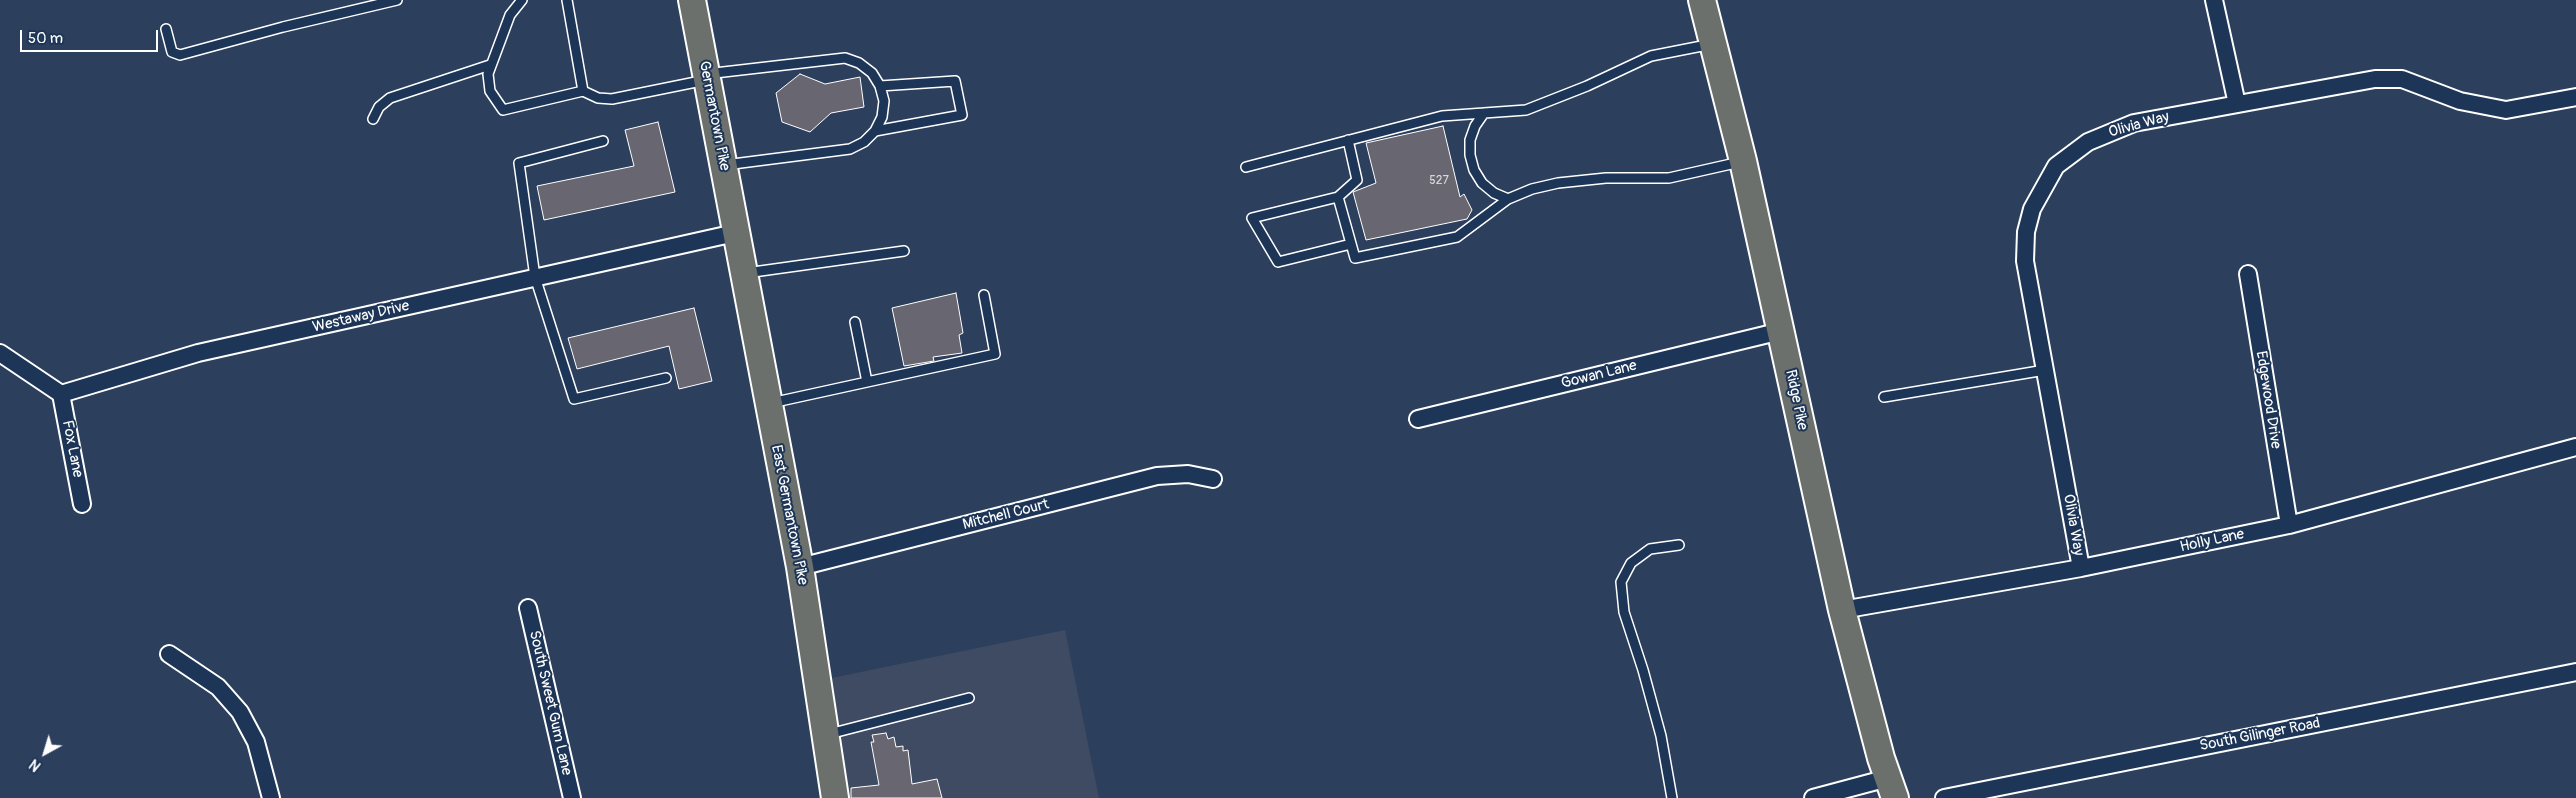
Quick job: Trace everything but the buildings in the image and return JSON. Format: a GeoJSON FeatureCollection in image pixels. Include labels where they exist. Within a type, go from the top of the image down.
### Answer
{"type":"FeatureCollection","features":[{"type":"Feature","properties":{"kind":"main road","name":"Germantown Pike"},"geometry":{"type":"LineString","coordinates":[[692,0],[735,233]]}},
{"type":"Feature","properties":{"kind":"main road","name":"Ridge Pike"},"geometry":{"type":"LineString","coordinates":[[1702,0],[1743,161],[1842,610],[1891,788]]}},
{"type":"Feature","properties":{"kind":"main road","name":"East Germantown Pike"},"geometry":{"type":"LineString","coordinates":[[735,233],[800,568],[835,798]]}},
{"type":"Feature","properties":{"kind":"street"},"geometry":{"type":"LineString","coordinates":[[2214,0],[2237,104]]}},
{"type":"Feature","properties":{"kind":"street","name":"Olivia Way"},"geometry":{"type":"LineString","coordinates":[[2081,568],[2025,261],[2026,232],[2032,209],[2056,166],[2095,138],[2134,123],[2374,79],[2402,79],[2460,102],[2506,110],[2576,97]]}},
{"type":"Feature","properties":{"kind":"street","name":"Westaway Drive"},"geometry":{"type":"LineString","coordinates":[[61,394],[198,353],[735,233]]}},
{"type":"Feature","properties":{"kind":"street","name":"Edgewood Drive"},"geometry":{"type":"LineString","coordinates":[[2248,274],[2289,525]]}},
{"type":"Feature","properties":{"kind":"street","name":"Gowan Lane"},"geometry":{"type":"LineString","coordinates":[[1418,419],[1781,331]]}},
{"type":"Feature","properties":{"kind":"street"},"geometry":{"type":"LineString","coordinates":[[0,353],[61,394]]}},
{"type":"Feature","properties":{"kind":"street","name":"Fox Lane"},"geometry":{"type":"LineString","coordinates":[[61,394],[82,504]]}},
{"type":"Feature","properties":{"kind":"street","name":"Holly Lane"},"geometry":{"type":"LineString","coordinates":[[1842,610],[2081,568],[2289,525],[2576,447]]}},
{"type":"Feature","properties":{"kind":"street","name":"Mitchell Court"},"geometry":{"type":"LineString","coordinates":[[800,568],[1157,476],[1188,474],[1213,479]]}},
{"type":"Feature","properties":{"kind":"street","name":"South Sweet Gum Lane"},"geometry":{"type":"LineString","coordinates":[[528,608],[572,798]]}},
{"type":"Feature","properties":{"kind":"street"},"geometry":{"type":"LineString","coordinates":[[169,654],[218,687],[240,712],[256,742],[271,798]]}},
{"type":"Feature","properties":{"kind":"street","name":"South Gilinger Road"},"geometry":{"type":"LineString","coordinates":[[1944,798],[2576,672]]}},
{"type":"Feature","properties":{"kind":"street"},"geometry":{"type":"LineString","coordinates":[[1813,798],[1891,788]]}},
{"type":"Feature","properties":{"kind":"lane"},"geometry":{"type":"LineString","coordinates":[[166,29],[172,52],[180,55],[283,27],[397,0]]}},
{"type":"Feature","properties":{"kind":"lane"},"geometry":{"type":"LineString","coordinates":[[522,0],[510,15],[488,74],[490,92],[503,110],[583,91],[598,98],[612,99],[696,82],[706,74],[845,58],[859,63],[872,73],[880,86],[883,109],[875,131],[864,142],[850,149],[723,165]]}},
{"type":"Feature","properties":{"kind":"lane"},"geometry":{"type":"LineString","coordinates":[[567,0],[583,91]]}},
{"type":"Feature","properties":{"kind":"lane"},"geometry":{"type":"LineString","coordinates":[[1246,166],[1442,116],[1526,110],[1587,86],[1651,56],[1712,44]]}},
{"type":"Feature","properties":{"kind":"lane"},"geometry":{"type":"LineString","coordinates":[[373,119],[379,107],[390,98],[490,66]]}},
{"type":"Feature","properties":{"kind":"lane"},"geometry":{"type":"LineString","coordinates":[[875,131],[962,115],[955,81],[880,86]]}},
{"type":"Feature","properties":{"kind":"lane"},"geometry":{"type":"LineString","coordinates":[[1484,113],[1475,126],[1470,140],[1472,163],[1482,183],[1494,193],[1508,199]]}},
{"type":"Feature","properties":{"kind":"lane"},"geometry":{"type":"LineString","coordinates":[[1348,140],[1357,180],[1338,198],[1252,218],[1278,262],[1351,244]]}},
{"type":"Feature","properties":{"kind":"lane"},"geometry":{"type":"LineString","coordinates":[[603,142],[518,163],[535,277],[574,399],[666,378]]}},
{"type":"Feature","properties":{"kind":"lane"},"geometry":{"type":"LineString","coordinates":[[1338,198],[1355,258],[1457,237],[1508,199],[1532,189],[1558,182],[1606,178],[1669,178],[1743,161]]}},
{"type":"Feature","properties":{"kind":"lane"},"geometry":{"type":"LineString","coordinates":[[743,273],[904,251]]}},
{"type":"Feature","properties":{"kind":"lane"},"geometry":{"type":"LineString","coordinates":[[768,403],[995,354],[984,295]]}},
{"type":"Feature","properties":{"kind":"lane"},"geometry":{"type":"LineString","coordinates":[[855,322],[867,382]]}},
{"type":"Feature","properties":{"kind":"lane"},"geometry":{"type":"LineString","coordinates":[[1884,397],[2045,370]]}},
{"type":"Feature","properties":{"kind":"lane"},"geometry":{"type":"LineString","coordinates":[[1672,798],[1661,736],[1644,670],[1624,612],[1621,582],[1631,563],[1650,549],[1679,545]]}},
{"type":"Feature","properties":{"kind":"lane"},"geometry":{"type":"LineString","coordinates":[[826,734],[969,698]]}},
{"type":"Feature","properties":{"kind":"shaded area"},"geometry":{"type":"Polygon","coordinates":[[[1065,630],[1099,798],[835,798],[817,681],[1065,630]]]}}]}
